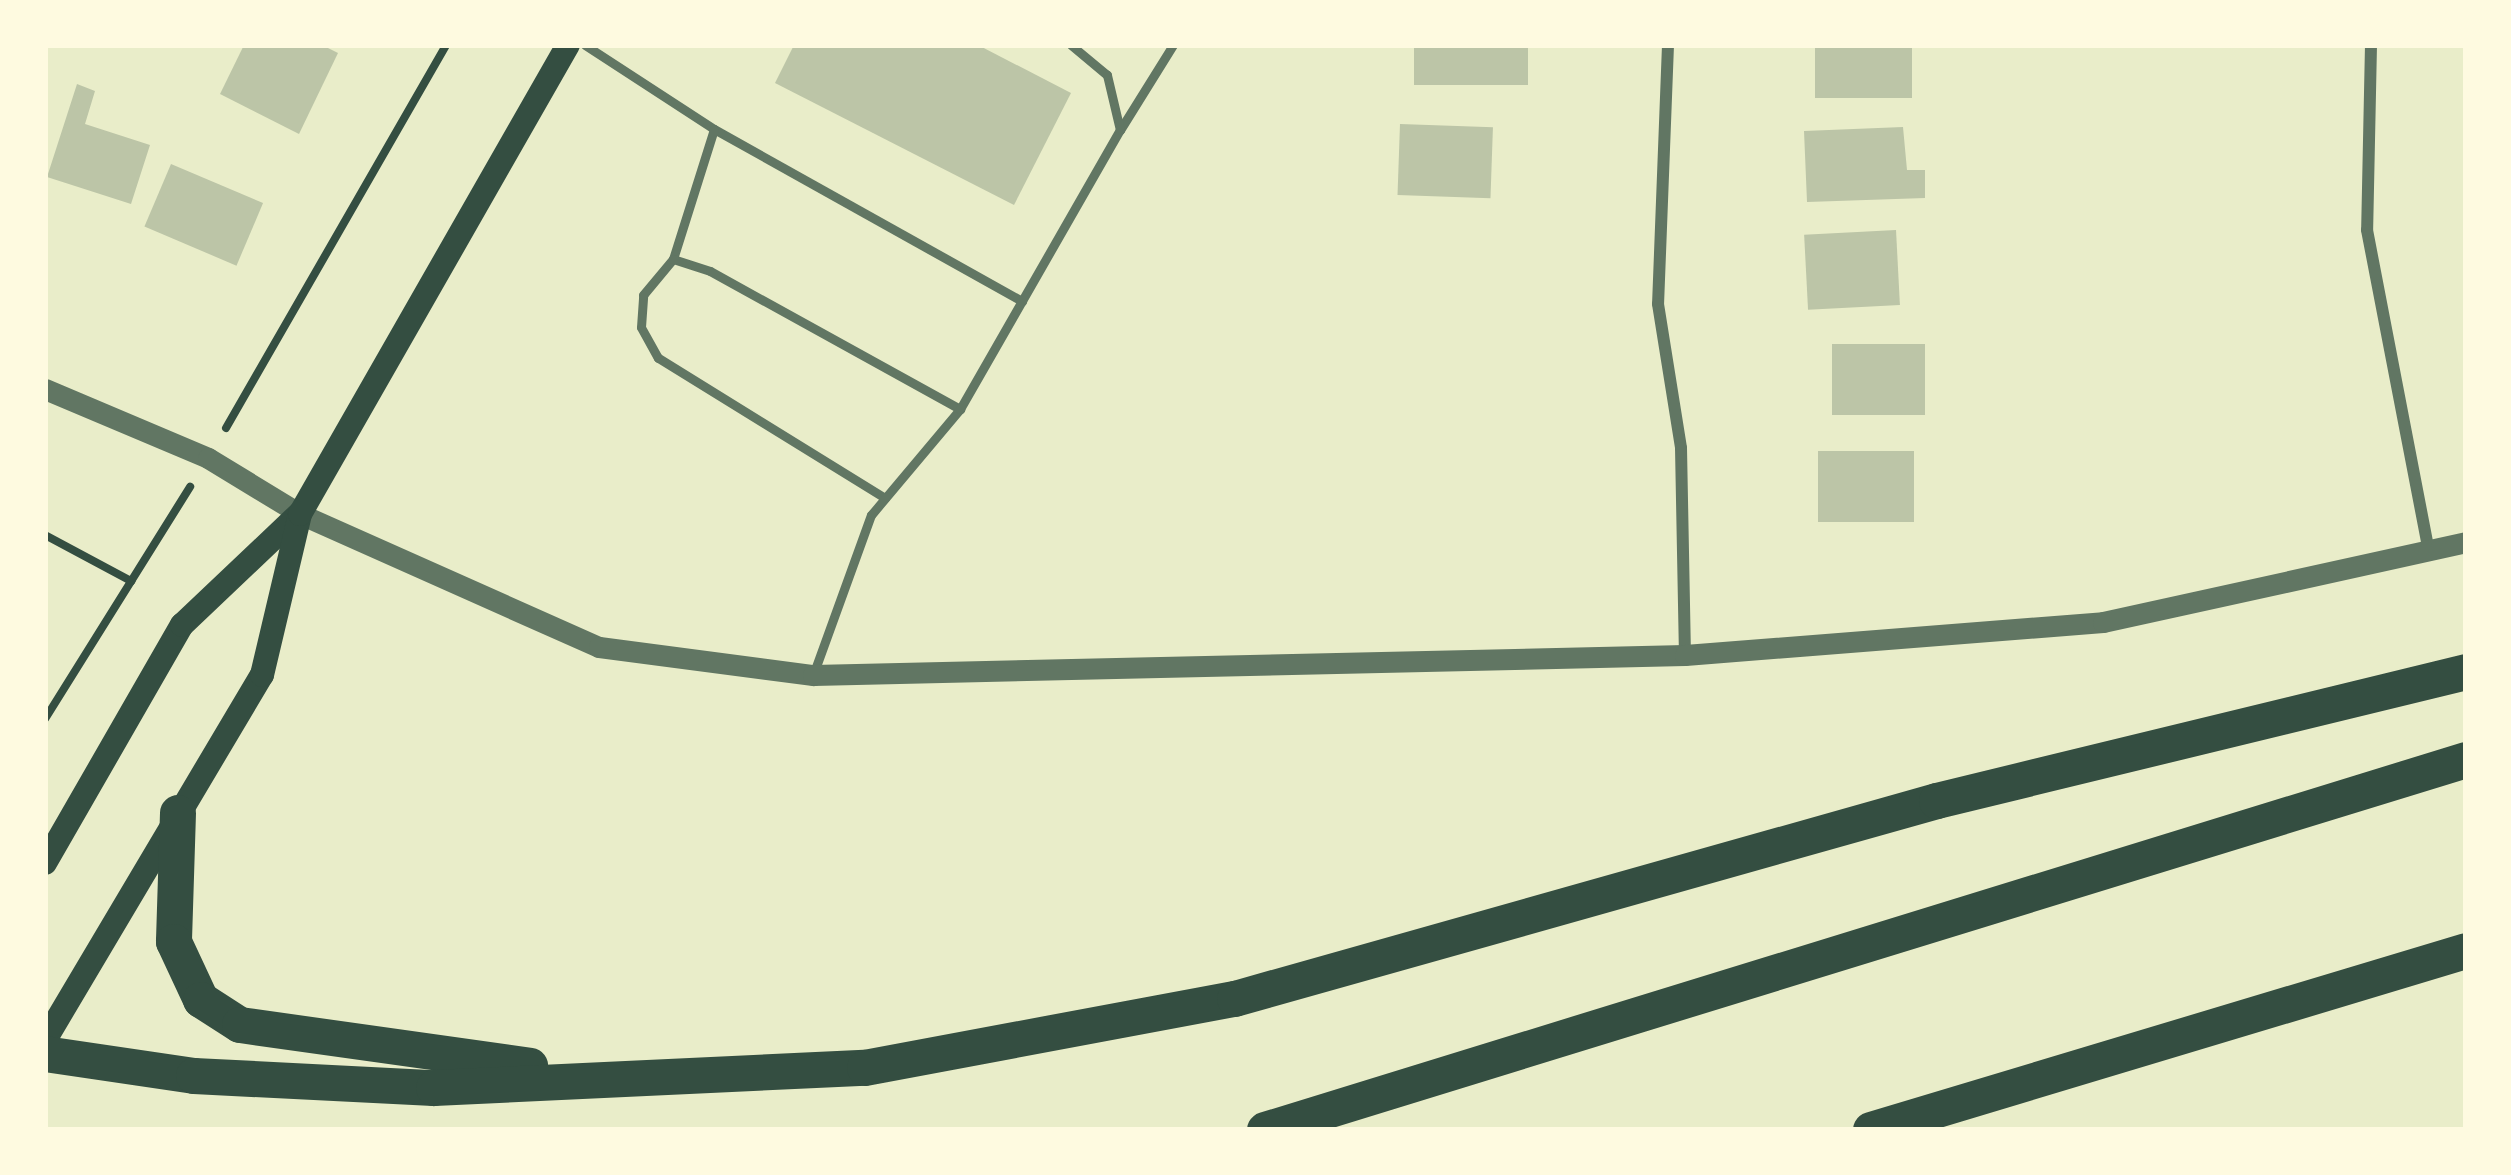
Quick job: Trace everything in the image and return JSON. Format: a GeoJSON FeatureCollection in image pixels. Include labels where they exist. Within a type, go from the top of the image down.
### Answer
{"type":"FeatureCollection","features":[{"type":"Feature","properties":{"kind":"highway"},"geometry":{"type":"LineString","coordinates":[[45,1054],[194,1076],[434,1088],[865,1068],[1234,999],[1937,801],[2466,672]]}},
{"type":"Feature","properties":{"kind":"highway"},"geometry":{"type":"LineString","coordinates":[[1265,1130],[2466,760]]}},
{"type":"Feature","properties":{"kind":"highway"},"geometry":{"type":"LineString","coordinates":[[178,813],[174,942],[201,1000],[240,1025],[647,1078]]}},
{"type":"Feature","properties":{"kind":"highway"},"geometry":{"type":"LineString","coordinates":[[1870,1130],[2466,951]]}},
{"type":"Feature","properties":{"kind":"highway"},"geometry":{"type":"LineString","coordinates":[[1905,1130],[1952,1108]]}},
{"type":"Feature","properties":{"kind":"main road"},"geometry":{"type":"LineString","coordinates":[[45,1040],[262,675],[300,514],[568,45]]}},
{"type":"Feature","properties":{"kind":"main road"},"geometry":{"type":"LineString","coordinates":[[45,863],[182,625],[300,514]]}},
{"type":"Feature","properties":{"kind":"street"},"geometry":{"type":"LineString","coordinates":[[1668,45],[1658,304],[1681,448],[1685,655]]}},
{"type":"Feature","properties":{"kind":"street"},"geometry":{"type":"LineString","coordinates":[[2371,45],[2367,230],[2429,553]]}},
{"type":"Feature","properties":{"kind":"street"},"geometry":{"type":"LineString","coordinates":[[45,389],[208,458],[300,514],[599,647],[813,675],[1685,655],[2103,622],[2466,542]]}},
{"type":"Feature","properties":{"kind":"lane"},"geometry":{"type":"LineString","coordinates":[[585,45],[713,129],[1022,301]]}},
{"type":"Feature","properties":{"kind":"lane"},"geometry":{"type":"LineString","coordinates":[[1071,45],[1093,58],[1107,75],[1120,130]]}},
{"type":"Feature","properties":{"kind":"lane"},"geometry":{"type":"LineString","coordinates":[[813,675],[862,536],[885,498],[960,409],[1173,45]]}},
{"type":"Feature","properties":{"kind":"lane"},"geometry":{"type":"LineString","coordinates":[[713,129],[673,259],[643,295],[640,327],[658,358],[885,498]]}},
{"type":"Feature","properties":{"kind":"lane"},"geometry":{"type":"LineString","coordinates":[[673,259],[710,271],[960,409]]}},
{"type":"Feature","properties":{"kind":"path"},"geometry":{"type":"LineString","coordinates":[[248,389],[446,45]]}},
{"type":"Feature","properties":{"kind":"path"},"geometry":{"type":"LineString","coordinates":[[45,535],[131,581],[45,719]]}},
{"type":"Feature","properties":{"kind":"building"},"geometry":{"type":"Polygon","coordinates":[[[244,45],[322,45],[338,53],[299,134],[220,94],[244,45]]]}},
{"type":"Feature","properties":{"kind":"building"},"geometry":{"type":"Polygon","coordinates":[[[794,45],[978,45],[1071,93],[1014,205],[775,83],[794,45]]]}},
{"type":"Feature","properties":{"kind":"building"},"geometry":{"type":"Polygon","coordinates":[[[1414,45],[1528,45],[1528,85],[1414,85],[1414,45]]]}},
{"type":"Feature","properties":{"kind":"building"},"geometry":{"type":"Polygon","coordinates":[[[1815,45],[1912,45],[1912,98],[1815,98],[1815,45]]]}},
{"type":"Feature","properties":{"kind":"building"},"geometry":{"type":"Polygon","coordinates":[[[77,84],[95,91],[85,124],[150,145],[131,204],[47,177],[77,84]]]}},
{"type":"Feature","properties":{"kind":"building"},"geometry":{"type":"Polygon","coordinates":[[[1400,124],[1493,127],[1490,198],[1398,195],[1400,124]]]}},
{"type":"Feature","properties":{"kind":"building"},"geometry":{"type":"Polygon","coordinates":[[[1903,127],[1907,170],[1925,170],[1925,198],[1807,202],[1804,131],[1903,127]]]}},
{"type":"Feature","properties":{"kind":"building"},"geometry":{"type":"Polygon","coordinates":[[[171,164],[263,203],[236,266],[144,227],[171,164]]]}},
{"type":"Feature","properties":{"kind":"building"},"geometry":{"type":"Polygon","coordinates":[[[1896,230],[1900,305],[1808,310],[1804,235],[1896,230]]]}},
{"type":"Feature","properties":{"kind":"building"},"geometry":{"type":"Polygon","coordinates":[[[1832,344],[1925,344],[1925,415],[1832,415],[1832,344]]]}},
{"type":"Feature","properties":{"kind":"building"},"geometry":{"type":"Polygon","coordinates":[[[1818,451],[1914,451],[1914,522],[1818,522],[1818,451]]]}}]}
